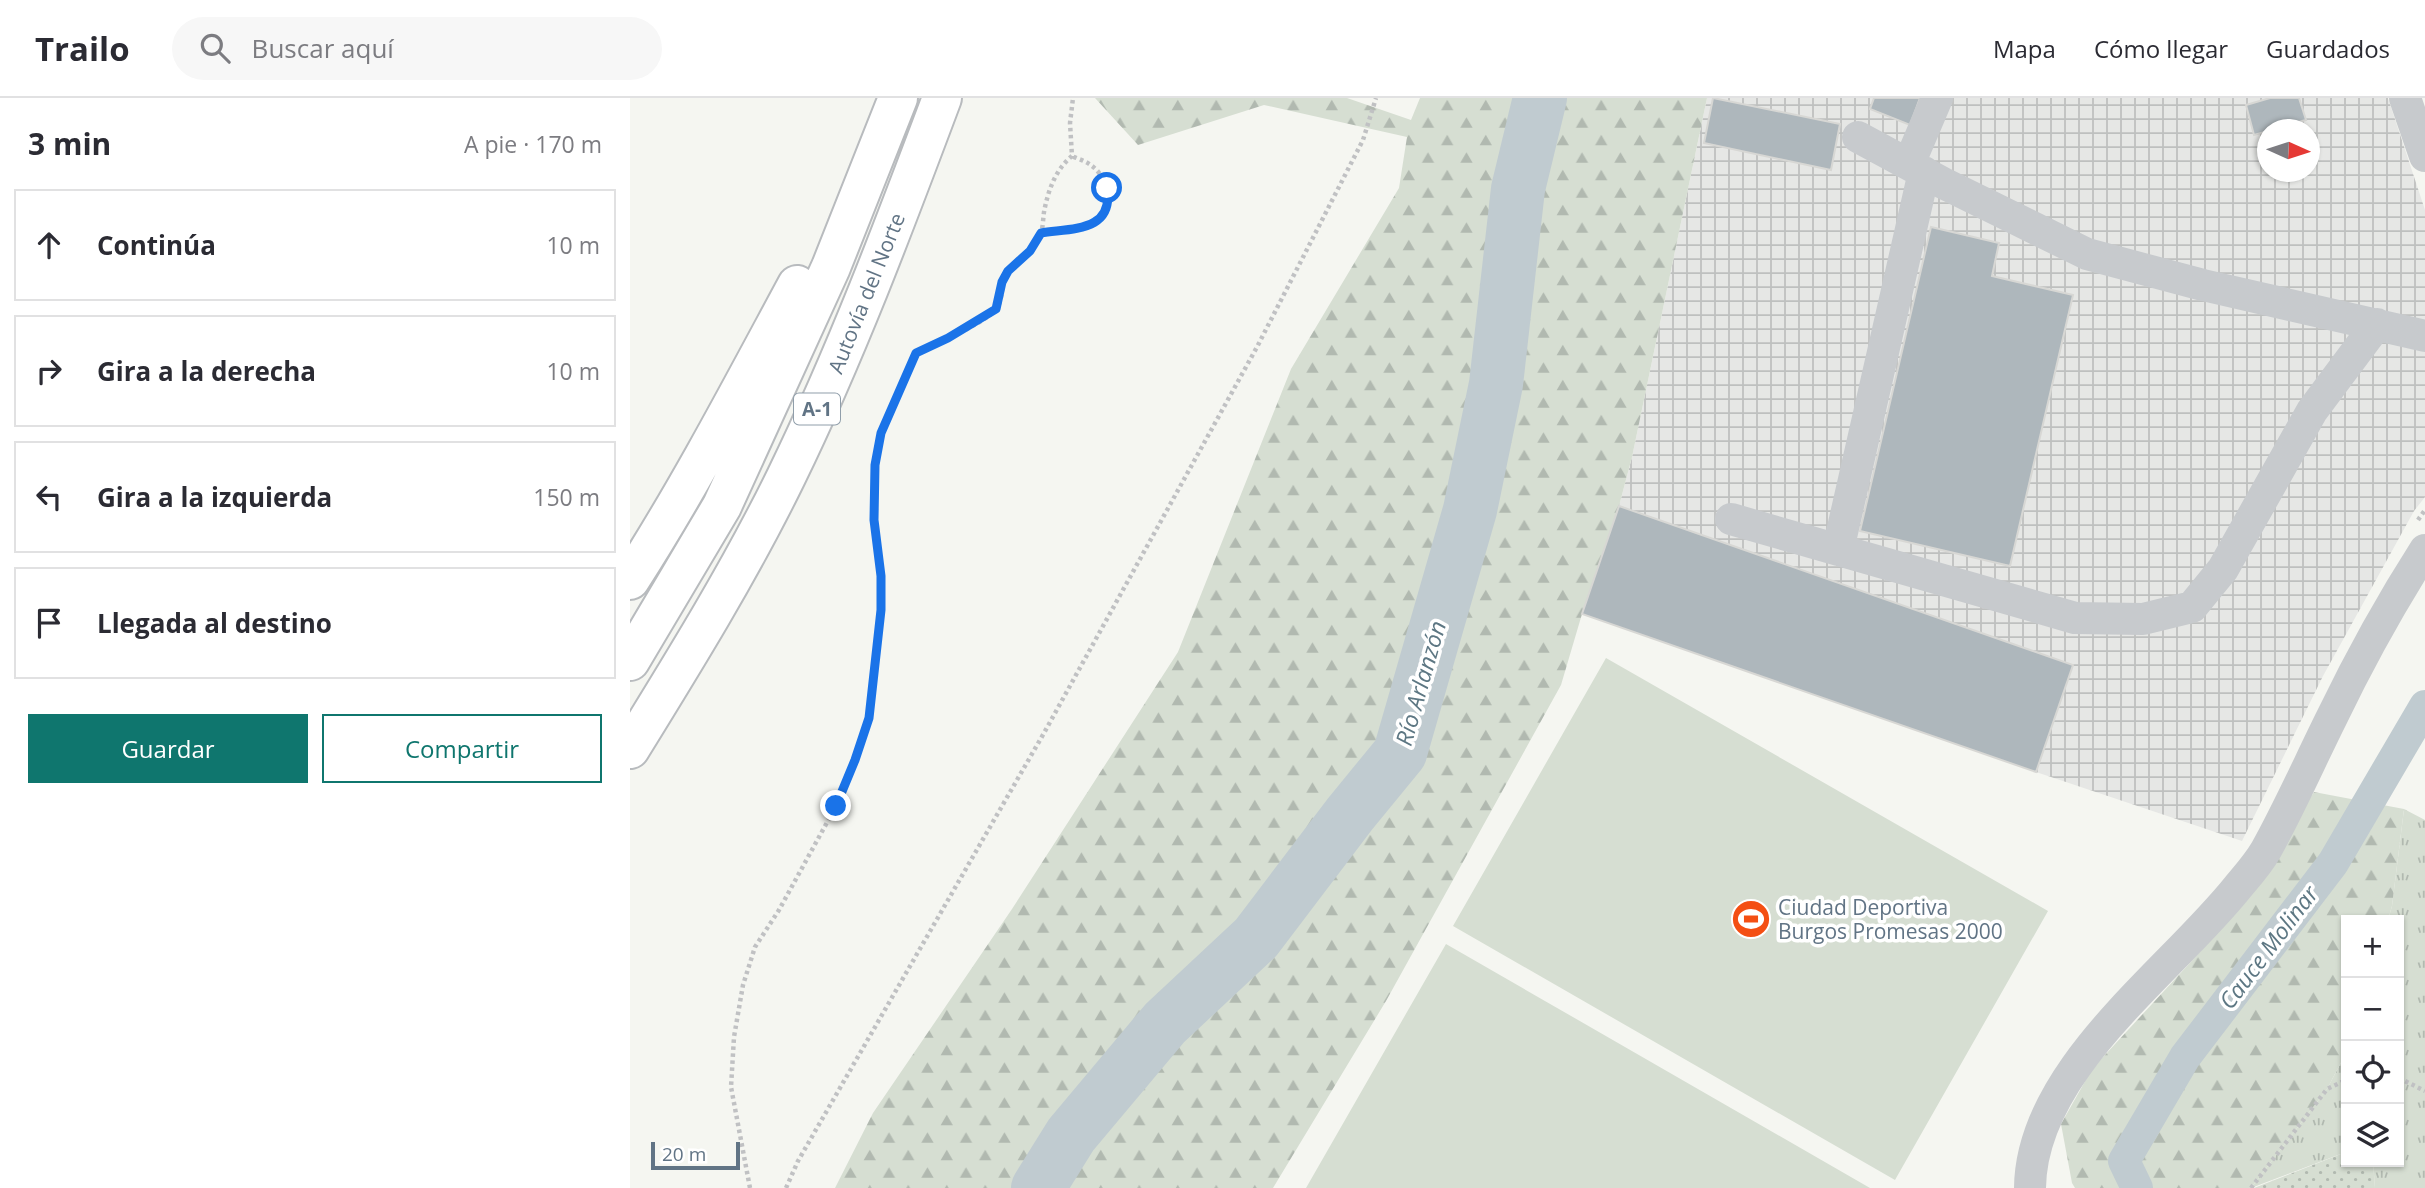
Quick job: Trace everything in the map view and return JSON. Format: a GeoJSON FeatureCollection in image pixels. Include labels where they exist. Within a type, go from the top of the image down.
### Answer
{"type":"FeatureCollection","features":[{"type":"Feature","properties":{"kind":"highway"},"geometry":{"type":"LineString","coordinates":[[630,580],[728,416],[804,272],[841,194],[880,98]]}},
{"type":"Feature","properties":{"kind":"highway"},"geometry":{"type":"LineString","coordinates":[[630,661],[722,506],[831,267],[898,98]]}},
{"type":"Feature","properties":{"kind":"highway","name":"Autovía del Norte"},"geometry":{"type":"LineString","coordinates":[[658,704],[700,637],[786,477],[893,229],[942,98]]}},
{"type":"Feature","properties":{"kind":"highway"},"geometry":{"type":"LineString","coordinates":[[630,749],[658,704]]}},
{"type":"Feature","properties":{"kind":"highway","name":"A-1"},"geometry":{"type":"LineString","coordinates":[[630,739],[658,704]]}},
{"type":"Feature","properties":{"kind":"street"},"geometry":{"type":"LineString","coordinates":[[1838,550],[1916,168],[1937,98]]}},
{"type":"Feature","properties":{"kind":"street"},"geometry":{"type":"LineString","coordinates":[[2405,98],[2425,156]]}},
{"type":"Feature","properties":{"kind":"street"},"geometry":{"type":"LineString","coordinates":[[1858,137],[2087,254],[2203,285],[2425,336]]}},
{"type":"Feature","properties":{"kind":"street"},"geometry":{"type":"LineString","coordinates":[[1731,519],[2075,618],[2144,619],[2192,607],[2223,569],[2312,411],[2377,324]]}},
{"type":"Feature","properties":{"kind":"street"},"geometry":{"type":"LineString","coordinates":[[2030,1188],[2032,1163],[2040,1133],[2067,1080],[2096,1041],[2235,891],[2265,852],[2385,615],[2419,539]]}},
{"type":"Feature","properties":{"kind":"path"},"geometry":{"type":"LineString","coordinates":[[1072,156],[1070,123],[1073,98]]}},
{"type":"Feature","properties":{"kind":"path"},"geometry":{"type":"LineString","coordinates":[[786,1188],[798,1161],[1044,733],[1257,347],[1363,140],[1376,98]]}},
{"type":"Feature","properties":{"kind":"path"},"geometry":{"type":"LineString","coordinates":[[750,1188],[731,1087],[734,1037],[743,985],[755,947],[779,910],[836,806],[869,718],[881,610],[881,576],[874,520],[875,465],[881,433],[916,353],[948,338],[996,309],[1002,282],[1008,271],[1030,251],[1041,233],[1047,196],[1061,165],[1072,156]]}},
{"type":"Feature","properties":{"kind":"path"},"geometry":{"type":"LineString","coordinates":[[1041,233],[1090,226],[1102,218],[1106,209],[1109,201],[1107,188],[1099,173],[1091,164],[1072,156]]}},
{"type":"Feature","properties":{"kind":"path"},"geometry":{"type":"LineString","coordinates":[[2419,539],[2425,510]]}},
{"type":"Feature","properties":{"kind":"path"},"geometry":{"type":"LineString","coordinates":[[2404,1080],[2425,1091]]}},
{"type":"Feature","properties":{"kind":"path"},"geometry":{"type":"LineString","coordinates":[[2251,1188],[2328,1089],[2341,1082]]}},
{"type":"Feature","properties":{"kind":"shaded area"},"geometry":{"type":"Polygon","coordinates":[[[1707,98],[2388,98],[2425,210],[2425,497],[2414,511],[2323,676],[2242,841],[1582,614],[1619,506],[1632,457],[1707,98]]]}},
{"type":"Feature","properties":{"kind":"green space"},"geometry":{"type":"Polygon","coordinates":[[[1095,98],[1347,98],[1411,120],[1420,98],[1707,98],[1632,457],[1619,506],[1561,685],[1386,1001],[1273,1188],[835,1188],[873,1113],[1012,909],[1178,652],[1291,369],[1399,188],[1407,137],[1264,105],[1138,145],[1095,98]]]}},
{"type":"Feature","properties":{"kind":"green space","name":"Ciudad Deportiva Burgos Promesas 2000"},"geometry":{"type":"Polygon","coordinates":[[[1606,658],[2048,911],[1895,1180],[1453,926],[1606,658]]]}},
{"type":"Feature","properties":{"kind":"green space"},"geometry":{"type":"Polygon","coordinates":[[[2314,792],[2404,809],[2389,915],[2341,915],[2341,1062],[2327,1089],[2251,1188],[2075,1188],[2061,1124],[2092,1069],[2200,952],[2264,867],[2314,792]]]}},
{"type":"Feature","properties":{"kind":"green space"},"geometry":{"type":"Polygon","coordinates":[[[2404,809],[2425,820],[2425,1188],[2375,1188],[2373,1167],[2404,1167],[2404,915],[2389,915],[2404,809]]]}},
{"type":"Feature","properties":{"kind":"green space"},"geometry":{"type":"Polygon","coordinates":[[[1446,944],[1870,1188],[1306,1188],[1446,944]]]}},
{"type":"Feature","properties":{"kind":"green space"},"geometry":{"type":"Polygon","coordinates":[[[2341,1062],[2341,1154],[2251,1188],[2327,1089],[2341,1062]]]}},
{"type":"Feature","properties":{"kind":"green space"},"geometry":{"type":"Polygon","coordinates":[[[2341,1154],[2341,1167],[2373,1167],[2375,1188],[2254,1188],[2341,1154]]]}},
{"type":"Feature","properties":{"kind":"building"},"geometry":{"type":"Polygon","coordinates":[[[1713,98],[1840,124],[1831,170],[1704,143],[1713,98]]]}},
{"type":"Feature","properties":{"kind":"building"},"geometry":{"type":"Polygon","coordinates":[[[1874,98],[1920,98],[1910,125],[1870,109],[1874,98]]]}},
{"type":"Feature","properties":{"kind":"building"},"geometry":{"type":"Polygon","coordinates":[[[2270,98],[2299,98],[2306,119],[2257,119],[2257,134],[2254,135],[2246,105],[2270,98]]]}},
{"type":"Feature","properties":{"kind":"building"},"geometry":{"type":"Polygon","coordinates":[[[1931,227],[1999,243],[1992,276],[2073,295],[2010,566],[1860,531],[1931,227]]]}},
{"type":"Feature","properties":{"kind":"building"},"geometry":{"type":"Polygon","coordinates":[[[1619,506],[2073,665],[2036,772],[1582,614],[1619,506]]]}},
{"type":"Feature","properties":{"kind":"waterway","name":"Río Arlanzón"},"geometry":{"type":"LineString","coordinates":[[1038,1188],[1071,1135],[1165,1023],[1256,938],[1400,753],[1470,510],[1496,384],[1518,189],[1540,98]]}},
{"type":"Feature","properties":{"kind":"waterway","name":"Cauce Molinar"},"geometry":{"type":"LineString","coordinates":[[2137,1188],[2124,1161],[2185,1057],[2333,863],[2425,706]]}},
{"type":"Feature","properties":{"kind":"place","name":"Ciudad Deportiva Burgos Promesas 2000"},"geometry":{"type":"Point","coordinates":[1751,919]}},
{"type":"Feature","properties":{"kind":"route"},"geometry":{"type":"LineString","coordinates":[[836,806],[869,718],[881,610],[881,576],[874,520],[875,465],[881,433],[916,353],[948,338],[996,309],[1002,282],[1008,271],[1030,251],[1041,233],[1090,226],[1102,218],[1109,201],[1107,188]]}}]}
